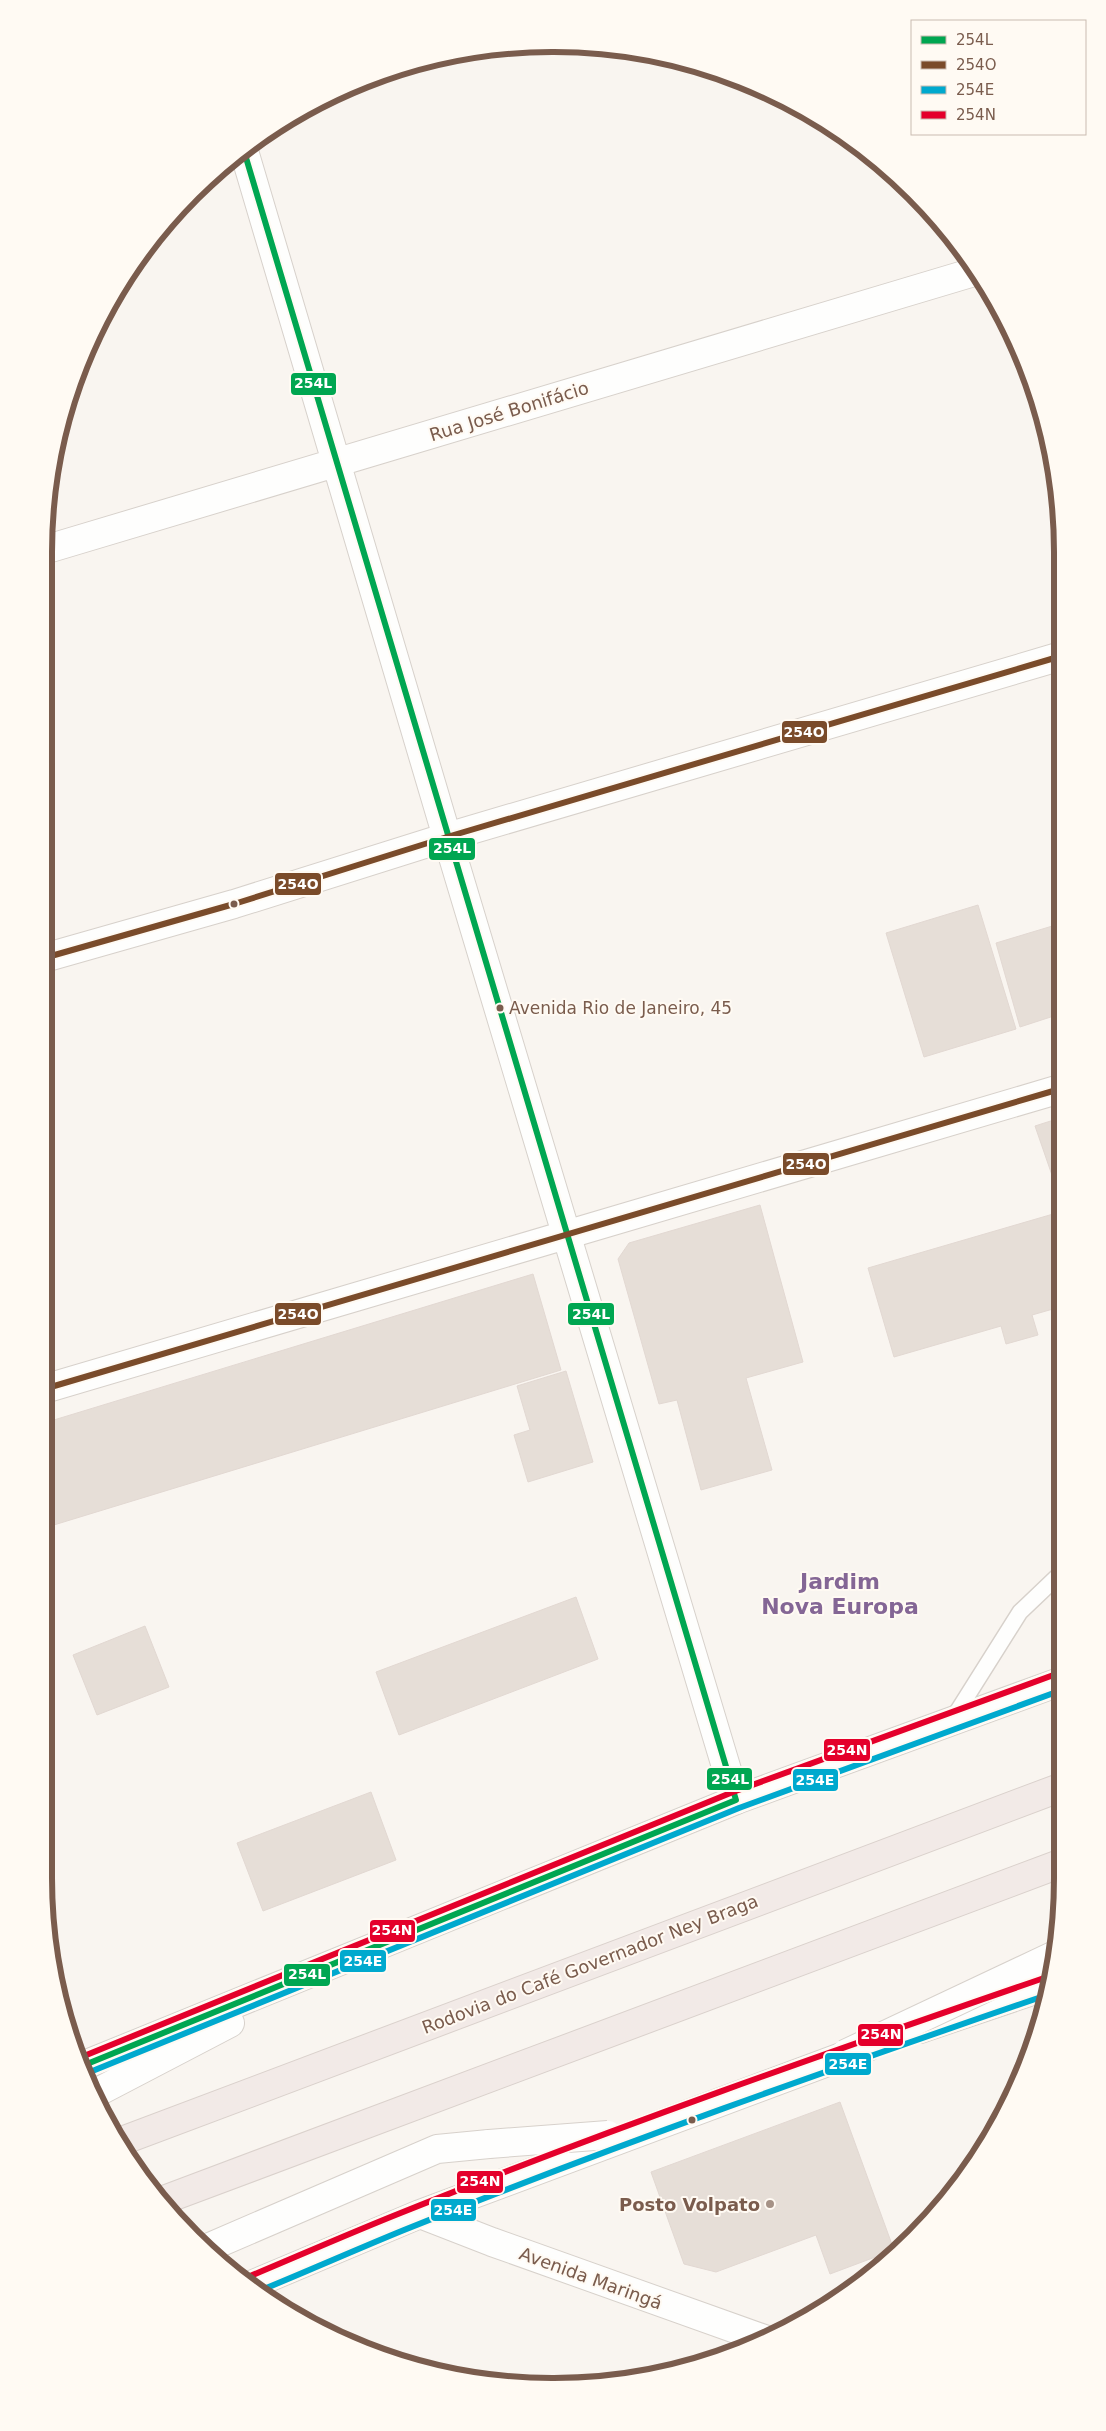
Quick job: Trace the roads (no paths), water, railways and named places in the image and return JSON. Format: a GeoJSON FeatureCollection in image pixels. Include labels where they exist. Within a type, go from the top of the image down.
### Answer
{"type":"FeatureCollection","features":[{"type":"Feature","properties":{"kind":"highway","name":"Rodovia do Café Governador Ney Braga"},"geometry":{"type":"LineString","coordinates":[[127,2139],[1054,1790]]}},
{"type":"Feature","properties":{"kind":"highway"},"geometry":{"type":"LineString","coordinates":[[169,2198],[1054,1866]]}},
{"type":"Feature","properties":{"kind":"street"},"geometry":{"type":"LineString","coordinates":[[246,158],[338,462],[447,837],[736,1800]]}},
{"type":"Feature","properties":{"kind":"street","name":"Rua José Bonifácio"},"geometry":{"type":"LineString","coordinates":[[52,548],[968,274]]}},
{"type":"Feature","properties":{"kind":"street"},"geometry":{"type":"LineString","coordinates":[[52,956],[234,904],[447,837],[1054,658]]}},
{"type":"Feature","properties":{"kind":"street"},"geometry":{"type":"LineString","coordinates":[[52,1387],[568,1236],[1054,1091]]}},
{"type":"Feature","properties":{"kind":"street"},"geometry":{"type":"LineString","coordinates":[[88,2063],[736,1800],[1054,1684]]}},
{"type":"Feature","properties":{"kind":"street"},"geometry":{"type":"LineString","coordinates":[[988,1708],[1054,1704]]}},
{"type":"Feature","properties":{"kind":"street"},"geometry":{"type":"LineString","coordinates":[[100,2091],[380,1945]]}},
{"type":"Feature","properties":{"kind":"street"},"geometry":{"type":"LineString","coordinates":[[845,2054],[1047,1959]]}},
{"type":"Feature","properties":{"kind":"street"},"geometry":{"type":"LineString","coordinates":[[258,2282],[420,2214],[621,2134],[845,2054],[1041,1988]]}},
{"type":"Feature","properties":{"kind":"street"},"geometry":{"type":"LineString","coordinates":[[213,2245],[437,2149],[621,2134]]}},
{"type":"Feature","properties":{"kind":"street","name":"Avenida Maringá"},"geometry":{"type":"LineString","coordinates":[[420,2214],[492,2242],[755,2336]]}},
{"type":"Feature","properties":{"kind":"lane"},"geometry":{"type":"LineString","coordinates":[[952,1721],[1020,1612],[1054,1580]]}},
{"type":"Feature","properties":{"kind":"place","name":"Avenida Rio de Janeiro, 45"},"geometry":{"type":"Point","coordinates":[500,1008]}},
{"type":"Feature","properties":{"kind":"place","name":"Posto Volpato"},"geometry":{"type":"Point","coordinates":[770,2204]}},
{"type":"Feature","properties":{"kind":"district","name":"Jardim Nova Europa"},"geometry":{"type":"Point","coordinates":[840,1594]}}]}
